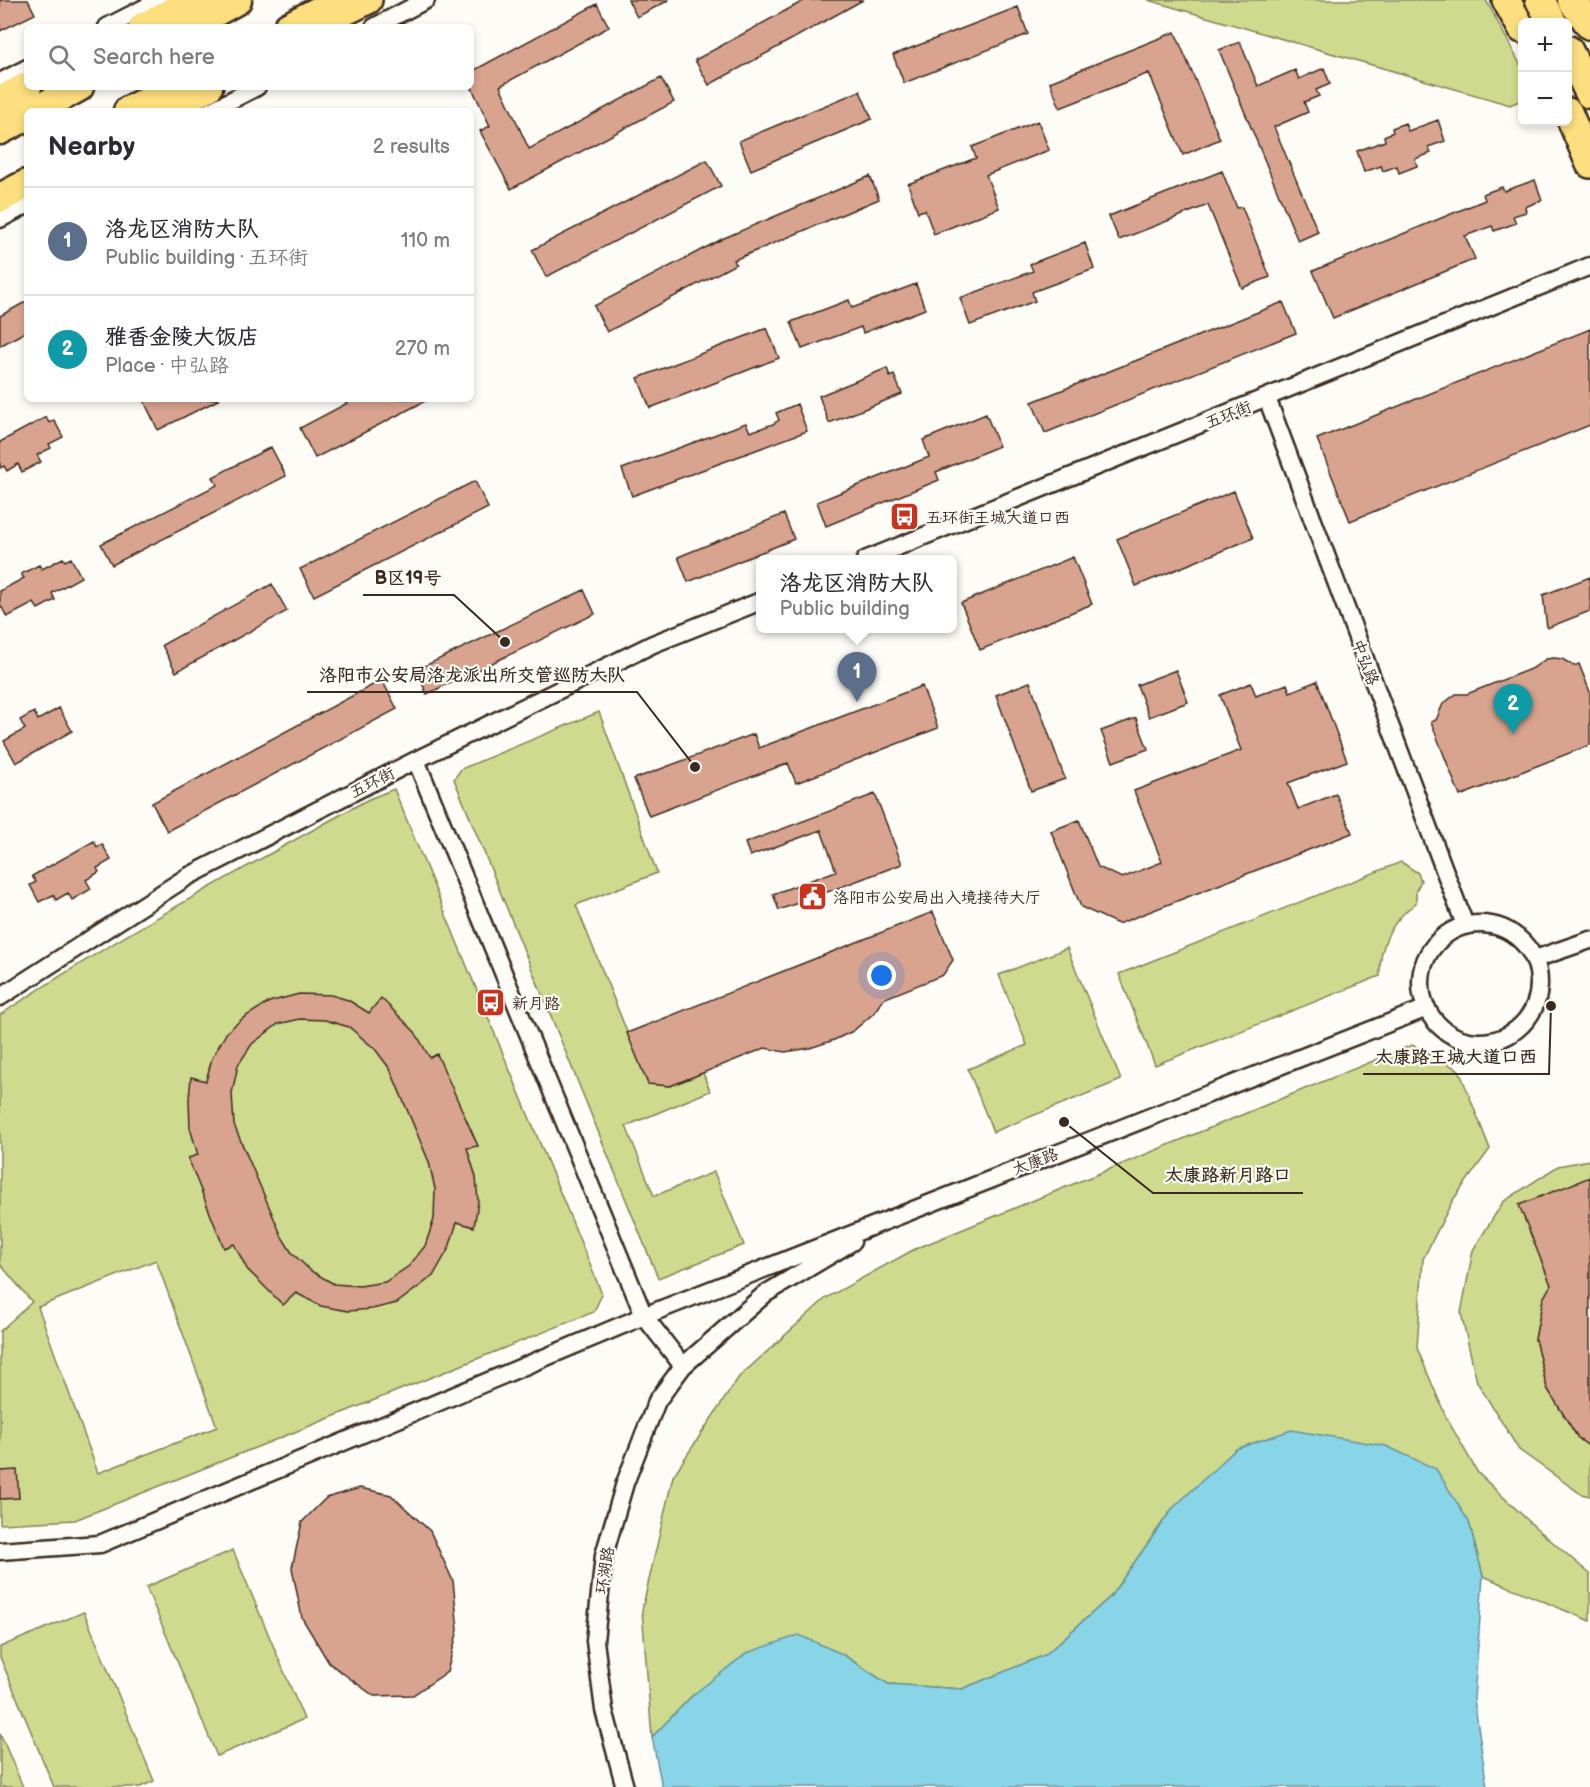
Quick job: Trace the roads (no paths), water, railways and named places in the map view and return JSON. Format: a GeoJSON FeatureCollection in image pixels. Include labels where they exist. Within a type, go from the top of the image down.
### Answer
{"type":"FeatureCollection","features":[{"type":"Feature","properties":{"kind":"highway"},"geometry":{"type":"LineString","coordinates":[[149,24],[196,0]]}},
{"type":"Feature","properties":{"kind":"highway"},"geometry":{"type":"LineString","coordinates":[[193,24],[237,0]]}},
{"type":"Feature","properties":{"kind":"highway"},"geometry":{"type":"LineString","coordinates":[[294,24],[340,0]]}},
{"type":"Feature","properties":{"kind":"highway"},"geometry":{"type":"LineString","coordinates":[[320,24],[358,0]]}},
{"type":"Feature","properties":{"kind":"highway"},"geometry":{"type":"LineString","coordinates":[[1540,0],[1550,18]]}},
{"type":"Feature","properties":{"kind":"highway"},"geometry":{"type":"LineString","coordinates":[[1572,0],[1590,25]]}},
{"type":"Feature","properties":{"kind":"highway"},"geometry":{"type":"LineString","coordinates":[[1572,58],[1590,94]]}},
{"type":"Feature","properties":{"kind":"highway"},"geometry":{"type":"LineString","coordinates":[[0,101],[24,89]]}},
{"type":"Feature","properties":{"kind":"highway"},"geometry":{"type":"LineString","coordinates":[[40,108],[74,90]]}},
{"type":"Feature","properties":{"kind":"highway"},"geometry":{"type":"LineString","coordinates":[[134,108],[168,90]]}},
{"type":"Feature","properties":{"kind":"highway"},"geometry":{"type":"LineString","coordinates":[[169,108],[202,90]]}},
{"type":"Feature","properties":{"kind":"highway"},"geometry":{"type":"LineString","coordinates":[[0,130],[24,118]]}},
{"type":"Feature","properties":{"kind":"highway"},"geometry":{"type":"LineString","coordinates":[[0,178],[24,166]]}},
{"type":"Feature","properties":{"kind":"highway"},"geometry":{"type":"LineString","coordinates":[[0,198],[24,186]]}},
{"type":"Feature","properties":{"kind":"main road"},"geometry":{"type":"LineString","coordinates":[[173,24],[218,0]]}},
{"type":"Feature","properties":{"kind":"main road"},"geometry":{"type":"LineString","coordinates":[[321,24],[368,0]]}},
{"type":"Feature","properties":{"kind":"main road"},"geometry":{"type":"LineString","coordinates":[[1506,0],[1518,22]]}},
{"type":"Feature","properties":{"kind":"main road"},"geometry":{"type":"LineString","coordinates":[[0,116],[49,90]]}},
{"type":"Feature","properties":{"kind":"main road"},"geometry":{"type":"LineString","coordinates":[[157,108],[191,90]]}},
{"type":"Feature","properties":{"kind":"main road"},"geometry":{"type":"LineString","coordinates":[[1572,121],[1590,164]]}},
{"type":"Feature","properties":{"kind":"main road"},"geometry":{"type":"LineString","coordinates":[[0,191],[24,178]]}},
{"type":"Feature","properties":{"kind":"street"},"geometry":{"type":"LineString","coordinates":[[113,24],[160,0]]}},
{"type":"Feature","properties":{"kind":"street"},"geometry":{"type":"LineString","coordinates":[[380,24],[426,0]]}},
{"type":"Feature","properties":{"kind":"street"},"geometry":{"type":"LineString","coordinates":[[0,82],[24,70]]}},
{"type":"Feature","properties":{"kind":"street"},"geometry":{"type":"LineString","coordinates":[[216,108],[251,90]]}},
{"type":"Feature","properties":{"kind":"street"},"geometry":{"type":"LineString","coordinates":[[0,219],[24,207]]}},
{"type":"Feature","properties":{"kind":"street","name":"五环街"},"geometry":{"type":"LineString","coordinates":[[877,555],[1590,266]]}},
{"type":"Feature","properties":{"kind":"street","name":"中弘路"},"geometry":{"type":"LineString","coordinates":[[1267,398],[1465,926]]}},
{"type":"Feature","properties":{"kind":"street","name":"五环街"},"geometry":{"type":"LineString","coordinates":[[0,997],[187,877],[416,760],[653,645],[756,603]]}},
{"type":"Feature","properties":{"kind":"street"},"geometry":{"type":"LineString","coordinates":[[416,760],[644,1316],[683,1366]]}},
{"type":"Feature","properties":{"kind":"street"},"geometry":{"type":"LineString","coordinates":[[1488,924],[1507,930],[1524,942],[1535,959],[1540,979],[1538,999],[1528,1018],[1510,1034],[1490,1041],[1469,1041],[1450,1034],[1435,1020],[1427,1008],[1421,988],[1423,967],[1432,949],[1447,934],[1465,926],[1488,924]]}},
{"type":"Feature","properties":{"kind":"street"},"geometry":{"type":"LineString","coordinates":[[1535,959],[1590,940]]}},
{"type":"Feature","properties":{"kind":"street","name":"太康路"},"geometry":{"type":"LineString","coordinates":[[0,1551],[100,1544],[644,1316],[1427,1008]]}},
{"type":"Feature","properties":{"kind":"street","name":"环湖路"},"geometry":{"type":"LineString","coordinates":[[625,1787],[604,1710],[595,1641],[604,1555],[625,1483],[657,1401],[683,1366],[765,1294],[860,1237],[971,1186]]}},
{"type":"Feature","properties":{"kind":"water"},"geometry":{"type":"Polygon","coordinates":[[[1291,1430],[1386,1446],[1436,1469],[1469,1522],[1483,1576],[1474,1699],[1487,1787],[662,1787],[652,1737],[694,1694],[747,1653],[799,1635],[842,1654],[888,1684],[962,1689],[1045,1655],[1110,1597],[1172,1509],[1236,1449],[1291,1430]]]}},
{"type":"Feature","properties":{"kind":"place","name":"五环街王城大道口西"},"geometry":{"type":"Point","coordinates":[905,517]}},
{"type":"Feature","properties":{"kind":"place","name":"B区19号"},"geometry":{"type":"Point","coordinates":[505,642]}},
{"type":"Feature","properties":{"kind":"place","name":"洛龙区消防大队"},"geometry":{"type":"Point","coordinates":[857,702]}},
{"type":"Feature","properties":{"kind":"place","name":"雅香金陵大饭店"},"geometry":{"type":"Point","coordinates":[1513,734]}},
{"type":"Feature","properties":{"kind":"place","name":"洛阳市公安局洛龙派出所交管巡防大队"},"geometry":{"type":"Point","coordinates":[695,767]}},
{"type":"Feature","properties":{"kind":"place","name":"洛阳市公安局出入境接待大厅"},"geometry":{"type":"Point","coordinates":[812,897]}},
{"type":"Feature","properties":{"kind":"place","name":"新月路"},"geometry":{"type":"Point","coordinates":[491,1003]}},
{"type":"Feature","properties":{"kind":"place","name":"太康路王城大道口西"},"geometry":{"type":"Point","coordinates":[1551,1006]}},
{"type":"Feature","properties":{"kind":"place","name":"太康路新月路口"},"geometry":{"type":"Point","coordinates":[1064,1122]}}]}
